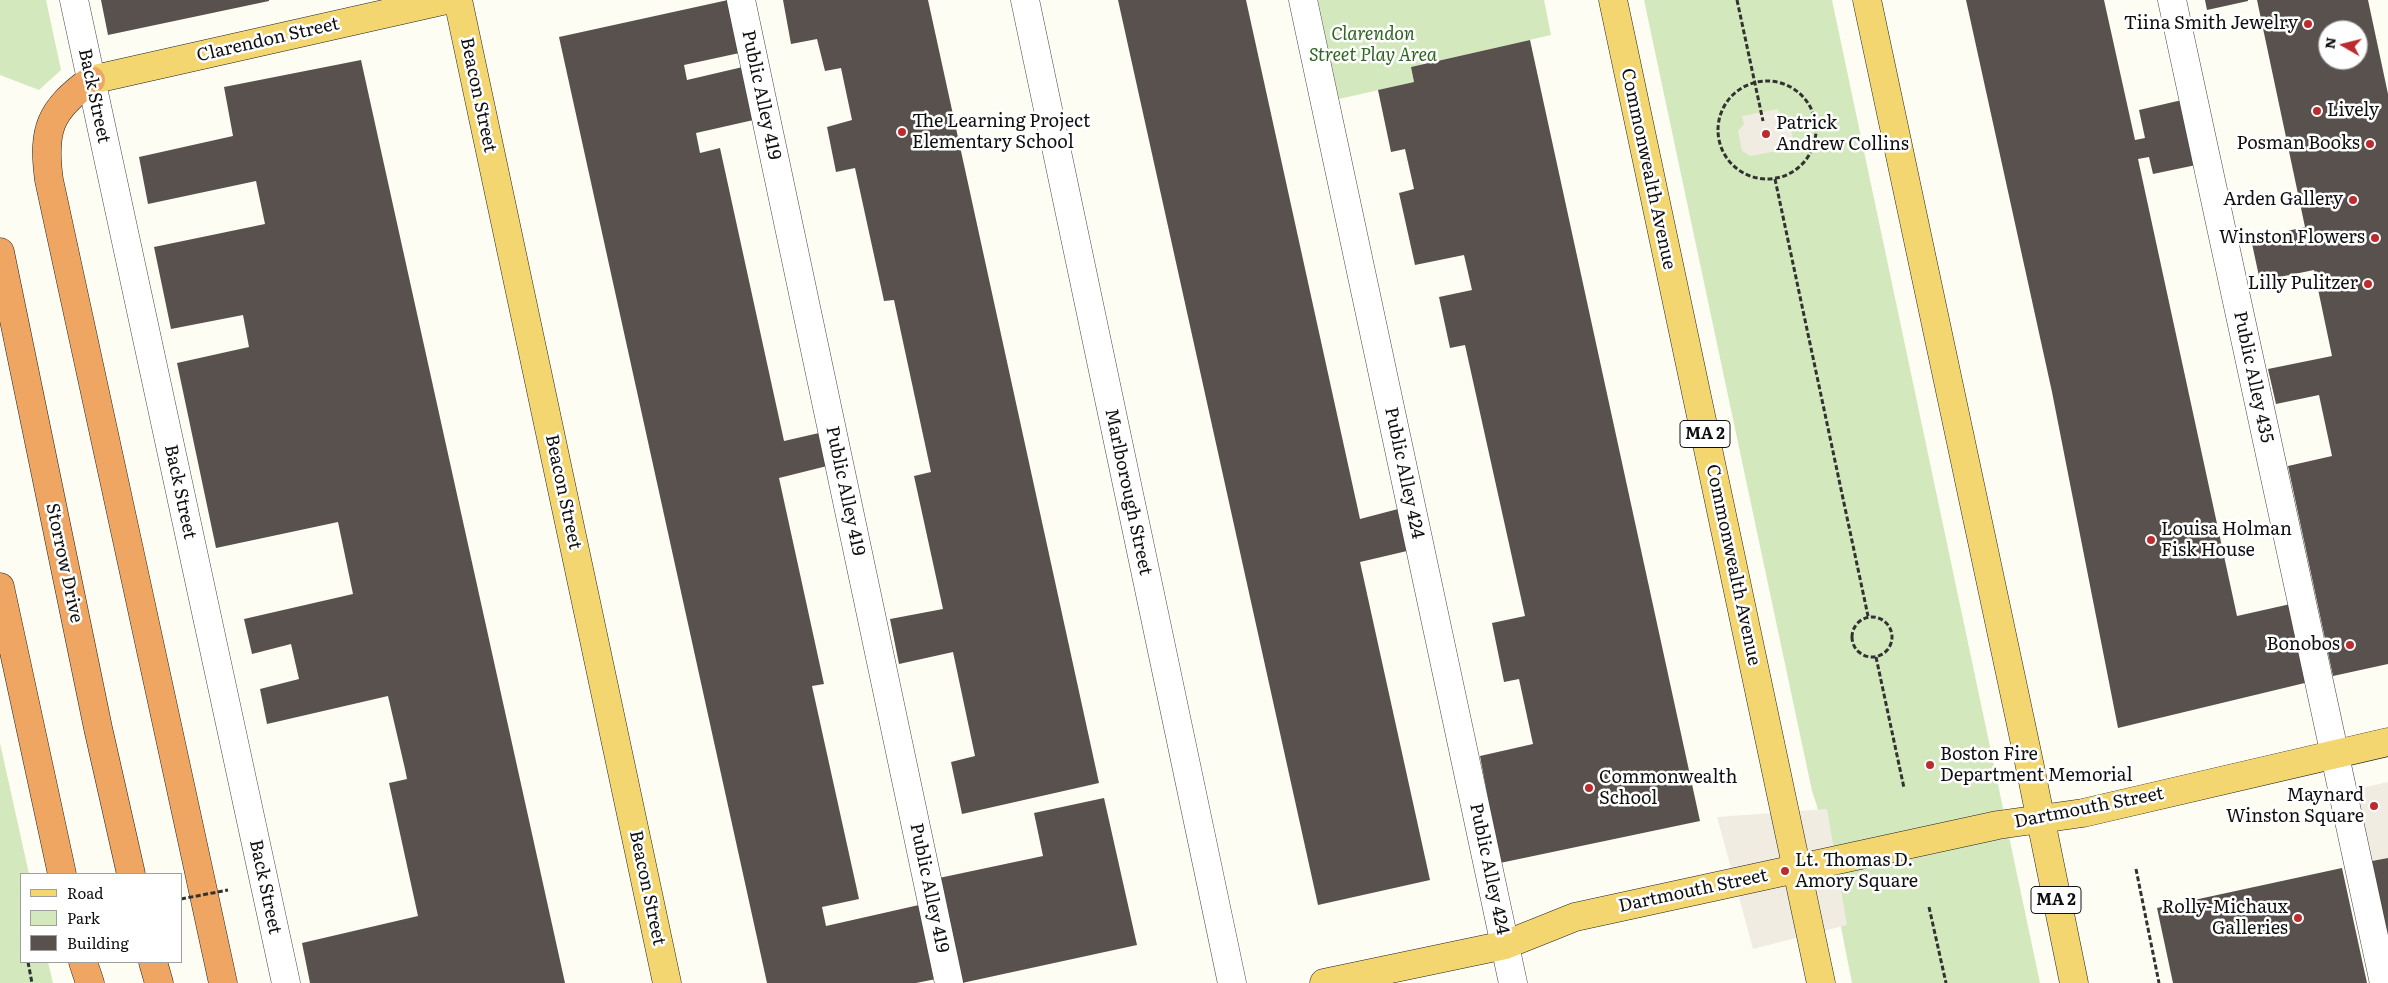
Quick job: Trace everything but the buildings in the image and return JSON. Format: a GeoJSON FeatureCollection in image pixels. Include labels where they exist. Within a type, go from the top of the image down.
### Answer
{"type":"FeatureCollection","features":[{"type":"Feature","properties":{"kind":"highway"},"geometry":{"type":"LineString","coordinates":[[91,80],[60,106],[53,120],[46,151],[49,180],[223,983]]}},
{"type":"Feature","properties":{"kind":"highway","name":"Storrow Drive"},"geometry":{"type":"LineString","coordinates":[[0,252],[98,728],[131,873]]}},
{"type":"Feature","properties":{"kind":"highway"},"geometry":{"type":"LineString","coordinates":[[0,587],[62,873]]}},
{"type":"Feature","properties":{"kind":"highway"},"geometry":{"type":"LineString","coordinates":[[83,963],[90,983]]}},
{"type":"Feature","properties":{"kind":"highway"},"geometry":{"type":"LineString","coordinates":[[153,963],[159,983]]}},
{"type":"Feature","properties":{"kind":"main road","name":"Clarendon Street"},"geometry":{"type":"LineString","coordinates":[[91,80],[446,0]]}},
{"type":"Feature","properties":{"kind":"main road","name":"Beacon Street"},"geometry":{"type":"LineString","coordinates":[[458,0],[667,983]]}},
{"type":"Feature","properties":{"kind":"main road","name":"Commonwealth Avenue"},"geometry":{"type":"LineString","coordinates":[[1612,0],[1822,983]]}},
{"type":"Feature","properties":{"kind":"main road","name":"MA 2"},"geometry":{"type":"LineString","coordinates":[[1867,0],[2074,983]]}},
{"type":"Feature","properties":{"kind":"main road","name":"Dartmouth Street"},"geometry":{"type":"LineString","coordinates":[[1324,983],[1505,945],[1574,917],[1854,854],[2040,818],[2083,813],[2388,742]]}},
{"type":"Feature","properties":{"kind":"street","name":"Back Street"},"geometry":{"type":"LineString","coordinates":[[74,0],[286,983]]}},
{"type":"Feature","properties":{"kind":"street","name":"Public Alley 419"},"geometry":{"type":"LineString","coordinates":[[741,0],[949,983]]}},
{"type":"Feature","properties":{"kind":"street","name":"Marlborough Street"},"geometry":{"type":"LineString","coordinates":[[1025,0],[1232,983]]}},
{"type":"Feature","properties":{"kind":"street","name":"Public Alley 424"},"geometry":{"type":"LineString","coordinates":[[1303,0],[1513,983]]}},
{"type":"Feature","properties":{"kind":"street","name":"Public Alley 435"},"geometry":{"type":"LineString","coordinates":[[2172,0],[2384,983]]}},
{"type":"Feature","properties":{"kind":"path"},"geometry":{"type":"LineString","coordinates":[[1737,0],[1763,121]]}},
{"type":"Feature","properties":{"kind":"path"},"geometry":{"type":"LineString","coordinates":[[1770,80],[1786,84],[1800,92],[1809,105],[1815,120],[1814,143],[1803,164],[1790,174],[1775,179],[1758,179],[1742,173],[1730,162],[1721,148],[1718,132],[1720,116],[1728,101],[1740,89],[1755,82],[1770,80]]}},
{"type":"Feature","properties":{"kind":"path"},"geometry":{"type":"LineString","coordinates":[[1775,179],[1868,616]]}},
{"type":"Feature","properties":{"kind":"path"},"geometry":{"type":"LineString","coordinates":[[1868,616],[1874,616],[1886,621],[1892,632],[1891,645],[1876,657],[1864,656],[1858,652],[1851,641],[1851,634],[1857,623],[1868,616]]}},
{"type":"Feature","properties":{"kind":"path"},"geometry":{"type":"LineString","coordinates":[[1876,657],[1904,788]]}},
{"type":"Feature","properties":{"kind":"path"},"geometry":{"type":"LineString","coordinates":[[2136,869],[2159,983]]}},
{"type":"Feature","properties":{"kind":"path"},"geometry":{"type":"LineString","coordinates":[[182,899],[228,890]]}},
{"type":"Feature","properties":{"kind":"path"},"geometry":{"type":"LineString","coordinates":[[1929,907],[1946,983]]}},
{"type":"Feature","properties":{"kind":"path"},"geometry":{"type":"LineString","coordinates":[[28,963],[32,983]]}},
{"type":"Feature","properties":{"kind":"green space"},"geometry":{"type":"Polygon","coordinates":[[[0,0],[46,0],[61,70],[39,90],[0,75],[0,0]]]}},
{"type":"Feature","properties":{"kind":"green space","name":"Clarendon Street Play Area"},"geometry":{"type":"Polygon","coordinates":[[[1318,0],[1544,0],[1551,35],[1411,67],[1414,82],[1339,99],[1318,0]]]}},
{"type":"Feature","properties":{"kind":"green space"},"geometry":{"type":"Polygon","coordinates":[[[1644,0],[1832,0],[2040,983],[1852,983],[1817,806],[1812,791],[1644,0]]]}},
{"type":"Feature","properties":{"kind":"green space"},"geometry":{"type":"Polygon","coordinates":[[[0,743],[29,873],[20,873],[20,963],[48,963],[53,983],[0,983],[0,743]]]}},
{"type":"Feature","properties":{"kind":"shaded area"},"geometry":{"type":"Polygon","coordinates":[[[1778,109],[1780,116],[1789,120],[1793,140],[1787,149],[1751,156],[1742,151],[1738,131],[1744,124],[1742,116],[1778,109]]]}},
{"type":"Feature","properties":{"kind":"shaded area","name":"Maynard Winston Square"},"geometry":{"type":"Polygon","coordinates":[[[2388,782],[2388,858],[2372,861],[2357,789],[2388,782]]]}},
{"type":"Feature","properties":{"kind":"shaded area","name":"Lt. Thomas D. Amory Square"},"geometry":{"type":"Polygon","coordinates":[[[1827,809],[1847,925],[1753,949],[1717,817],[1827,809]]]}},
{"type":"Feature","properties":{"kind":"place","name":"Tiina Smith Jewelry"},"geometry":{"type":"Point","coordinates":[2308,24]}},
{"type":"Feature","properties":{"kind":"place","name":"Lively"},"geometry":{"type":"Point","coordinates":[2317,111]}},
{"type":"Feature","properties":{"kind":"place","name":"The Learning Project Elementary School"},"geometry":{"type":"Point","coordinates":[902,132]}},
{"type":"Feature","properties":{"kind":"place","name":"Patrick Andrew Collins"},"geometry":{"type":"Point","coordinates":[1766,134]}},
{"type":"Feature","properties":{"kind":"place","name":"Posman Books"},"geometry":{"type":"Point","coordinates":[2370,144]}},
{"type":"Feature","properties":{"kind":"place","name":"Arden Gallery"},"geometry":{"type":"Point","coordinates":[2353,200]}},
{"type":"Feature","properties":{"kind":"place","name":"Winston Flowers"},"geometry":{"type":"Point","coordinates":[2375,238]}},
{"type":"Feature","properties":{"kind":"place","name":"Lilly Pulitzer"},"geometry":{"type":"Point","coordinates":[2368,284]}},
{"type":"Feature","properties":{"kind":"place","name":"Louisa Holman Fisk House"},"geometry":{"type":"Point","coordinates":[2151,540]}},
{"type":"Feature","properties":{"kind":"place","name":"Bonobos"},"geometry":{"type":"Point","coordinates":[2350,645]}},
{"type":"Feature","properties":{"kind":"place","name":"Boston Fire Department Memorial"},"geometry":{"type":"Point","coordinates":[1930,765]}},
{"type":"Feature","properties":{"kind":"place","name":"Commonwealth School"},"geometry":{"type":"Point","coordinates":[1589,788]}},
{"type":"Feature","properties":{"kind":"place","name":"Maynard Winston Square"},"geometry":{"type":"Point","coordinates":[2374,806]}},
{"type":"Feature","properties":{"kind":"place","name":"Lt. Thomas D. Amory Square"},"geometry":{"type":"Point","coordinates":[1785,871]}},
{"type":"Feature","properties":{"kind":"place","name":"Rolly-Michaux Galleries"},"geometry":{"type":"Point","coordinates":[2298,918]}}]}
